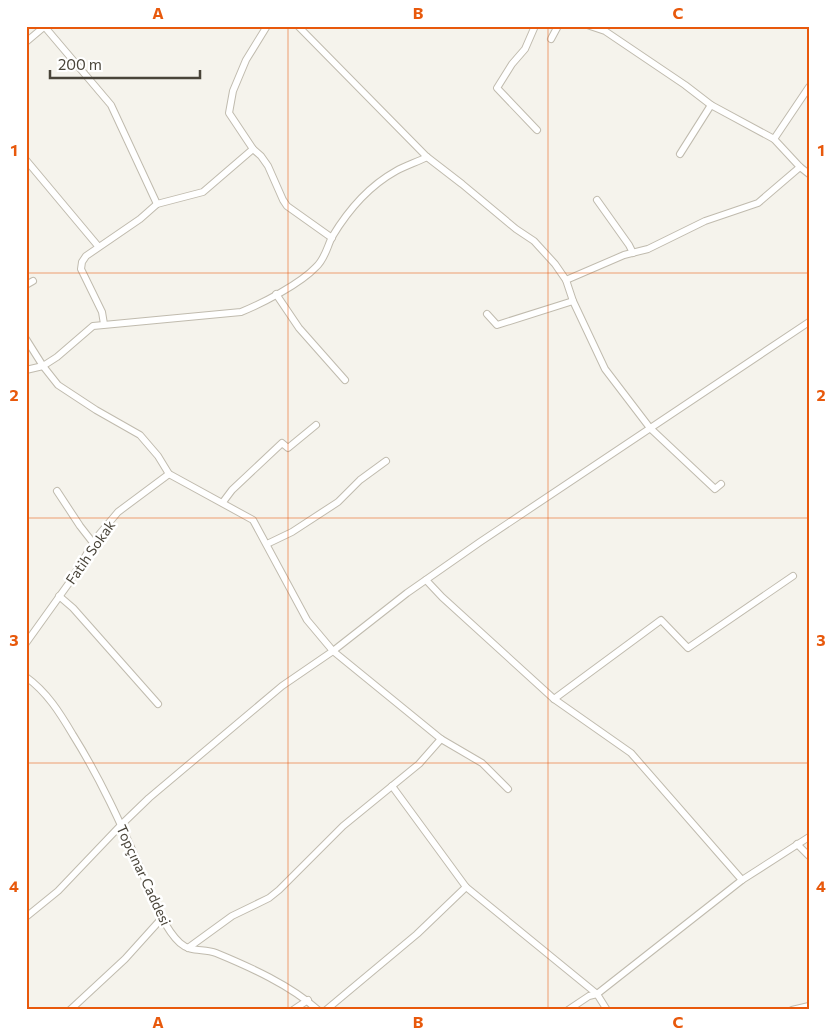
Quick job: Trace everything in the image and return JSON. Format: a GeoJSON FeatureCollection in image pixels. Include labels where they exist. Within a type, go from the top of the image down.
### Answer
{"type":"FeatureCollection","features":[{"type":"Feature","properties":{"kind":"street"},"geometry":{"type":"LineString","coordinates":[[26,42],[45,26],[111,105],[157,204]]}},
{"type":"Feature","properties":{"kind":"street"},"geometry":{"type":"LineString","coordinates":[[267,26],[246,60],[234,91],[229,113],[252,149],[261,156],[268,166],[286,206],[332,238]]}},
{"type":"Feature","properties":{"kind":"street"},"geometry":{"type":"LineString","coordinates":[[298,26],[427,157],[516,229],[534,241],[555,264],[566,280],[573,301],[605,369],[650,428],[715,489],[721,484]]}},
{"type":"Feature","properties":{"kind":"street"},"geometry":{"type":"LineString","coordinates":[[535,26],[525,49],[512,64],[498,88],[537,130]]}},
{"type":"Feature","properties":{"kind":"street"},"geometry":{"type":"LineString","coordinates":[[551,39],[558,26]]}},
{"type":"Feature","properties":{"kind":"street"},"geometry":{"type":"LineString","coordinates":[[590,26],[607,29],[711,105],[774,139],[809,174]]}},
{"type":"Feature","properties":{"kind":"street"},"geometry":{"type":"LineString","coordinates":[[774,139],[807,95],[809,87]]}},
{"type":"Feature","properties":{"kind":"street"},"geometry":{"type":"LineString","coordinates":[[680,154],[711,105]]}},
{"type":"Feature","properties":{"kind":"street"},"geometry":{"type":"LineString","coordinates":[[104,324],[102,312],[82,269],[82,262],[86,256],[157,204],[203,192],[252,149]]}},
{"type":"Feature","properties":{"kind":"street"},"geometry":{"type":"LineString","coordinates":[[26,370],[43,366],[56,358],[93,326],[241,312],[256,306],[305,277],[317,266],[328,250],[332,238],[356,205],[371,189],[395,172],[427,157]]}},
{"type":"Feature","properties":{"kind":"street"},"geometry":{"type":"LineString","coordinates":[[26,160],[98,246]]}},
{"type":"Feature","properties":{"kind":"street"},"geometry":{"type":"LineString","coordinates":[[566,280],[632,253],[648,249],[705,221],[758,203],[800,167]]}},
{"type":"Feature","properties":{"kind":"street"},"geometry":{"type":"LineString","coordinates":[[597,200],[629,245],[632,253]]}},
{"type":"Feature","properties":{"kind":"street"},"geometry":{"type":"LineString","coordinates":[[276,294],[299,328],[345,380]]}},
{"type":"Feature","properties":{"kind":"street"},"geometry":{"type":"LineString","coordinates":[[487,314],[497,325],[573,301]]}},
{"type":"Feature","properties":{"kind":"street"},"geometry":{"type":"LineString","coordinates":[[26,917],[58,891],[120,824],[211,744],[282,686],[333,651],[426,580],[809,322]]}},
{"type":"Feature","properties":{"kind":"street"},"geometry":{"type":"LineString","coordinates":[[26,339],[58,385],[96,410],[140,435],[158,456],[169,474],[253,520],[307,620],[333,651],[441,739],[482,763],[508,789]]}},
{"type":"Feature","properties":{"kind":"street"},"geometry":{"type":"LineString","coordinates":[[223,502],[242,480],[282,443],[288,448],[316,425]]}},
{"type":"Feature","properties":{"kind":"street"},"geometry":{"type":"LineString","coordinates":[[267,544],[292,532],[331,507],[360,480],[386,461]]}},
{"type":"Feature","properties":{"kind":"street","name":"Fatih Sokak"},"geometry":{"type":"LineString","coordinates":[[26,643],[118,512],[169,474]]}},
{"type":"Feature","properties":{"kind":"street"},"geometry":{"type":"LineString","coordinates":[[57,491],[94,544]]}},
{"type":"Feature","properties":{"kind":"street"},"geometry":{"type":"LineString","coordinates":[[554,699],[661,620],[688,648],[793,576]]}},
{"type":"Feature","properties":{"kind":"street"},"geometry":{"type":"LineString","coordinates":[[426,580],[442,597],[554,699],[631,753],[742,880]]}},
{"type":"Feature","properties":{"kind":"street"},"geometry":{"type":"LineString","coordinates":[[59,596],[73,608],[158,704]]}},
{"type":"Feature","properties":{"kind":"street","name":"Topçınar Caddesi"},"geometry":{"type":"LineString","coordinates":[[26,677],[38,686],[56,706],[89,760],[162,918],[180,944],[188,948]]}},
{"type":"Feature","properties":{"kind":"street"},"geometry":{"type":"LineString","coordinates":[[188,948],[232,916],[269,898],[279,890],[343,826],[418,764],[441,739]]}},
{"type":"Feature","properties":{"kind":"street"},"geometry":{"type":"LineString","coordinates":[[392,786],[466,887],[596,994],[607,1010]]}},
{"type":"Feature","properties":{"kind":"street"},"geometry":{"type":"LineString","coordinates":[[568,1010],[589,996],[596,994],[742,880],[809,837]]}},
{"type":"Feature","properties":{"kind":"street"},"geometry":{"type":"LineString","coordinates":[[797,844],[809,856]]}},
{"type":"Feature","properties":{"kind":"street"},"geometry":{"type":"LineString","coordinates":[[326,1010],[417,934],[466,887]]}},
{"type":"Feature","properties":{"kind":"street"},"geometry":{"type":"LineString","coordinates":[[70,1010],[125,959],[162,918]]}},
{"type":"Feature","properties":{"kind":"street"},"geometry":{"type":"LineString","coordinates":[[188,948],[213,952],[279,982],[308,1000],[318,1010]]}},
{"type":"Feature","properties":{"kind":"street"},"geometry":{"type":"LineString","coordinates":[[293,1010],[308,1000]]}},
{"type":"Feature","properties":{"kind":"street"},"geometry":{"type":"LineString","coordinates":[[792,1010],[809,1006]]}}]}
